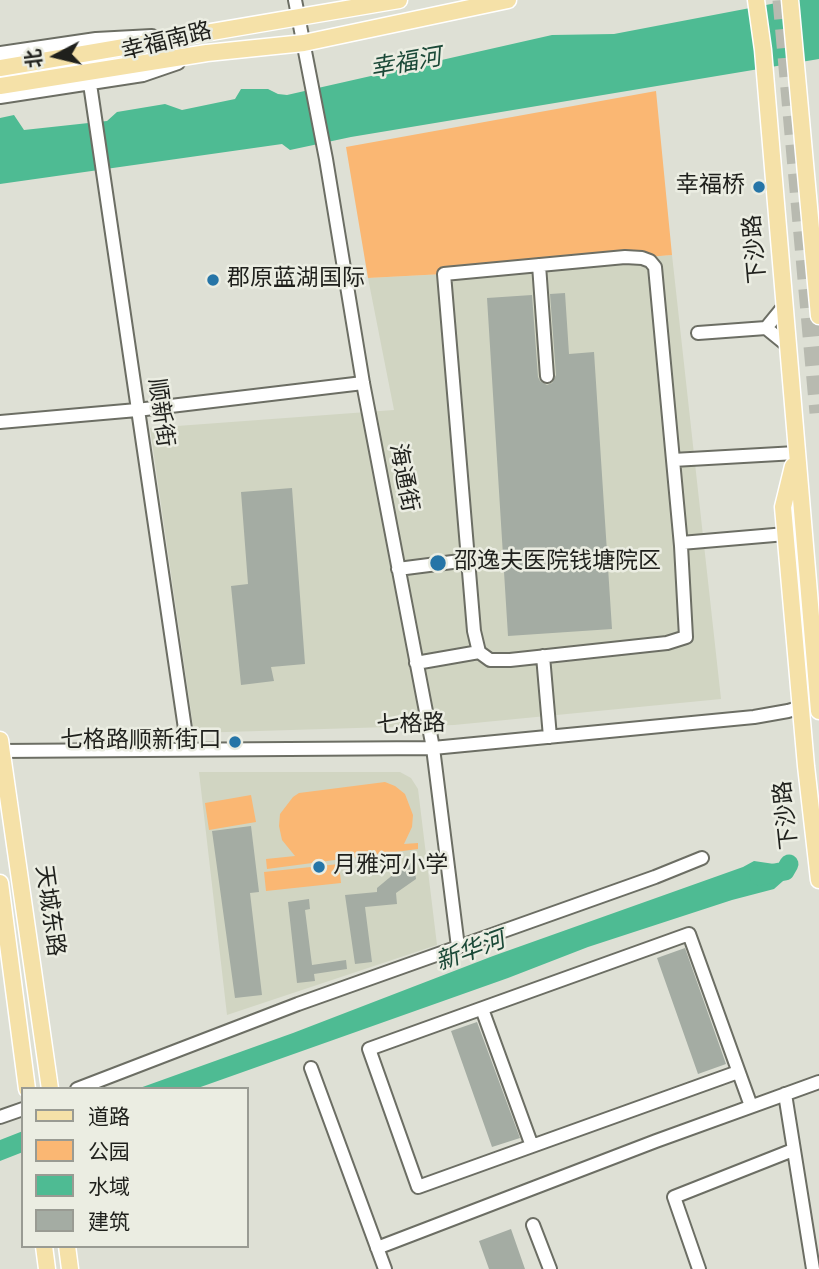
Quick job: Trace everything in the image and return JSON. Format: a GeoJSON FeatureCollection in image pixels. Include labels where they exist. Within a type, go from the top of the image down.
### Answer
{"type":"FeatureCollection","features":[{"type":"Feature","properties":{"kind":"main road","name":"幸福南路"},"geometry":{"type":"LineString","coordinates":[[209,32],[398,0]]}},
{"type":"Feature","properties":{"kind":"main road","name":"幸福南路"},"geometry":{"type":"LineString","coordinates":[[207,53],[304,43],[508,0]]}},
{"type":"Feature","properties":{"kind":"main road"},"geometry":{"type":"LineString","coordinates":[[790,0],[819,316]]}},
{"type":"Feature","properties":{"kind":"main road","name":"下沙路"},"geometry":{"type":"LineString","coordinates":[[757,1],[819,705]]}},
{"type":"Feature","properties":{"kind":"main road"},"geometry":{"type":"LineString","coordinates":[[0,68],[209,32]]}},
{"type":"Feature","properties":{"kind":"main road"},"geometry":{"type":"LineString","coordinates":[[0,86],[207,53]]}},
{"type":"Feature","properties":{"kind":"main road","name":"下沙路"},"geometry":{"type":"LineString","coordinates":[[796,453],[783,507],[800,708],[819,880]]}},
{"type":"Feature","properties":{"kind":"main road","name":"天城东路"},"geometry":{"type":"LineString","coordinates":[[1,747],[50,1087]]}},
{"type":"Feature","properties":{"kind":"main road","name":"天城东路"},"geometry":{"type":"LineString","coordinates":[[0,883],[27,1087]]}},
{"type":"Feature","properties":{"kind":"main road"},"geometry":{"type":"LineString","coordinates":[[44,1248],[47,1269]]}},
{"type":"Feature","properties":{"kind":"main road"},"geometry":{"type":"LineString","coordinates":[[68,1248],[70,1269]]}},
{"type":"Feature","properties":{"kind":"street","name":"海通街"},"geometry":{"type":"LineString","coordinates":[[295,0],[326,159],[363,383],[433,748],[458,947]]}},
{"type":"Feature","properties":{"kind":"street","name":"幸福南路"},"geometry":{"type":"LineString","coordinates":[[0,53],[96,39],[209,32]]}},
{"type":"Feature","properties":{"kind":"street","name":"幸福南路"},"geometry":{"type":"LineString","coordinates":[[0,97],[143,75],[207,53]]}},
{"type":"Feature","properties":{"kind":"street","name":"顺新街"},"geometry":{"type":"LineString","coordinates":[[90,84],[188,749]]}},
{"type":"Feature","properties":{"kind":"street"},"geometry":{"type":"LineString","coordinates":[[625,257],[650,261],[655,267],[673,460],[686,637],[667,643],[490,660],[479,652],[474,631],[444,274],[625,257]]}},
{"type":"Feature","properties":{"kind":"street"},"geometry":{"type":"LineString","coordinates":[[539,265],[547,376]]}},
{"type":"Feature","properties":{"kind":"street"},"geometry":{"type":"LineString","coordinates":[[766,328],[784,306]]}},
{"type":"Feature","properties":{"kind":"street"},"geometry":{"type":"LineString","coordinates":[[698,333],[766,328],[787,345]]}},
{"type":"Feature","properties":{"kind":"street"},"geometry":{"type":"LineString","coordinates":[[0,422],[137,410],[363,383]]}},
{"type":"Feature","properties":{"kind":"street"},"geometry":{"type":"LineString","coordinates":[[673,460],[796,453]]}},
{"type":"Feature","properties":{"kind":"street"},"geometry":{"type":"LineString","coordinates":[[681,544],[786,534]]}},
{"type":"Feature","properties":{"kind":"street"},"geometry":{"type":"LineString","coordinates":[[398,569],[468,560]]}},
{"type":"Feature","properties":{"kind":"street"},"geometry":{"type":"LineString","coordinates":[[416,663],[479,652]]}},
{"type":"Feature","properties":{"kind":"street"},"geometry":{"type":"LineString","coordinates":[[543,656],[550,737]]}},
{"type":"Feature","properties":{"kind":"street","name":"七格路"},"geometry":{"type":"LineString","coordinates":[[1,747],[433,748],[754,717],[819,705]]}},
{"type":"Feature","properties":{"kind":"street"},"geometry":{"type":"LineString","coordinates":[[81,1087],[298,1004],[702,858]]}},
{"type":"Feature","properties":{"kind":"street"},"geometry":{"type":"LineString","coordinates":[[738,1072],[418,1187],[369,1049],[689,934],[751,1106]]}},
{"type":"Feature","properties":{"kind":"street"},"geometry":{"type":"LineString","coordinates":[[482,1009],[532,1146]]}},
{"type":"Feature","properties":{"kind":"street"},"geometry":{"type":"LineString","coordinates":[[311,1068],[384,1269]]}},
{"type":"Feature","properties":{"kind":"street"},"geometry":{"type":"LineString","coordinates":[[377,1248],[819,1082]]}},
{"type":"Feature","properties":{"kind":"street"},"geometry":{"type":"LineString","coordinates":[[785,1094],[813,1269]]}},
{"type":"Feature","properties":{"kind":"street"},"geometry":{"type":"LineString","coordinates":[[0,1117],[21,1110]]}},
{"type":"Feature","properties":{"kind":"street"},"geometry":{"type":"LineString","coordinates":[[699,1269],[674,1197],[793,1150]]}},
{"type":"Feature","properties":{"kind":"street"},"geometry":{"type":"LineString","coordinates":[[533,1225],[550,1269]]}},
{"type":"Feature","properties":{"kind":"shaded area","name":"邵逸夫医院钱塘院区"},"geometry":{"type":"Polygon","coordinates":[[[672,255],[721,699],[454,725],[194,733],[150,428],[394,410],[368,278],[672,255]]]}},
{"type":"Feature","properties":{"kind":"shaded area","name":"月雅河小学"},"geometry":{"type":"Polygon","coordinates":[[[199,772],[400,772],[411,778],[418,789],[437,945],[227,1015],[199,772]]]}},
{"type":"Feature","properties":{"kind":"green space"},"geometry":{"type":"Polygon","coordinates":[[[656,91],[672,255],[368,278],[346,147],[656,91]]]}},
{"type":"Feature","properties":{"kind":"green space"},"geometry":{"type":"Polygon","coordinates":[[[385,782],[405,794],[413,815],[412,827],[404,844],[418,843],[418,849],[267,869],[266,859],[295,856],[282,840],[279,826],[280,814],[293,797],[299,793],[385,782]]]}},
{"type":"Feature","properties":{"kind":"green space"},"geometry":{"type":"Polygon","coordinates":[[[251,795],[256,822],[209,830],[205,803],[251,795]]]}},
{"type":"Feature","properties":{"kind":"green space"},"geometry":{"type":"Polygon","coordinates":[[[339,864],[341,883],[266,891],[264,872],[339,864]]]}},
{"type":"Feature","properties":{"kind":"water"},"geometry":{"type":"Polygon","coordinates":[[[792,0],[819,0],[819,59],[351,137],[290,150],[282,144],[0,184],[0,118],[14,115],[24,130],[107,121],[117,112],[165,104],[182,110],[235,99],[241,89],[268,89],[287,95],[552,35],[614,34],[792,0]]]}},
{"type":"Feature","properties":{"kind":"water"},"geometry":{"type":"Polygon","coordinates":[[[754,861],[781,865],[785,871],[783,881],[774,889],[588,947],[201,1087],[143,1087],[493,956],[754,861]]]}},
{"type":"Feature","properties":{"kind":"water"},"geometry":{"type":"Polygon","coordinates":[[[21,1132],[21,1153],[0,1161],[0,1140],[21,1132]]]}},
{"type":"Feature","properties":{"kind":"building","name":"邵逸夫医院钱塘院区"},"geometry":{"type":"Polygon","coordinates":[[[565,293],[569,354],[594,352],[612,629],[508,636],[487,298],[532,295],[538,377],[547,385],[552,383],[556,375],[550,294],[565,293]]]}},
{"type":"Feature","properties":{"kind":"building"},"geometry":{"type":"Polygon","coordinates":[[[292,488],[305,664],[271,667],[274,681],[241,685],[231,586],[248,584],[241,492],[292,488]]]}},
{"type":"Feature","properties":{"kind":"building"},"geometry":{"type":"Polygon","coordinates":[[[251,826],[259,892],[250,893],[262,995],[235,998],[212,831],[251,826]]]}},
{"type":"Feature","properties":{"kind":"building"},"geometry":{"type":"Polygon","coordinates":[[[413,858],[416,879],[396,893],[397,904],[365,907],[372,962],[355,964],[345,895],[377,892],[377,888],[413,858]]]}},
{"type":"Feature","properties":{"kind":"building"},"geometry":{"type":"Polygon","coordinates":[[[309,899],[310,909],[305,910],[312,965],[346,960],[347,969],[314,974],[315,981],[297,983],[288,902],[309,899]]]}},
{"type":"Feature","properties":{"kind":"building"},"geometry":{"type":"Polygon","coordinates":[[[685,948],[726,1064],[698,1074],[657,958],[685,948]]]}},
{"type":"Feature","properties":{"kind":"building"},"geometry":{"type":"Polygon","coordinates":[[[477,1022],[520,1138],[492,1147],[451,1031],[477,1022]]]}},
{"type":"Feature","properties":{"kind":"building"},"geometry":{"type":"Polygon","coordinates":[[[511,1229],[525,1269],[489,1269],[479,1241],[511,1229]]]}},
{"type":"Feature","properties":{"kind":"waterway","name":"新华河"},"geometry":{"type":"LineString","coordinates":[[759,876],[785,871],[789,864]]}},
{"type":"Feature","properties":{"kind":"tunnel"},"geometry":{"type":"LineString","coordinates":[[782,0],[819,413]]}},
{"type":"Feature","properties":{"kind":"place","name":"幸福桥"},"geometry":{"type":"Point","coordinates":[759,187]}},
{"type":"Feature","properties":{"kind":"place","name":"郡原蓝湖国际"},"geometry":{"type":"Point","coordinates":[213,280]}},
{"type":"Feature","properties":{"kind":"place","name":"邵逸夫医院钱塘院区"},"geometry":{"type":"Point","coordinates":[438,563]}},
{"type":"Feature","properties":{"kind":"place","name":"七格路顺新街口"},"geometry":{"type":"Point","coordinates":[235,742]}},
{"type":"Feature","properties":{"kind":"place","name":"月雅河小学"},"geometry":{"type":"Point","coordinates":[319,867]}},
{"type":"Feature","properties":{"kind":"water label","name":"幸福河"},"geometry":{"type":"Point","coordinates":[406,65]}}]}
